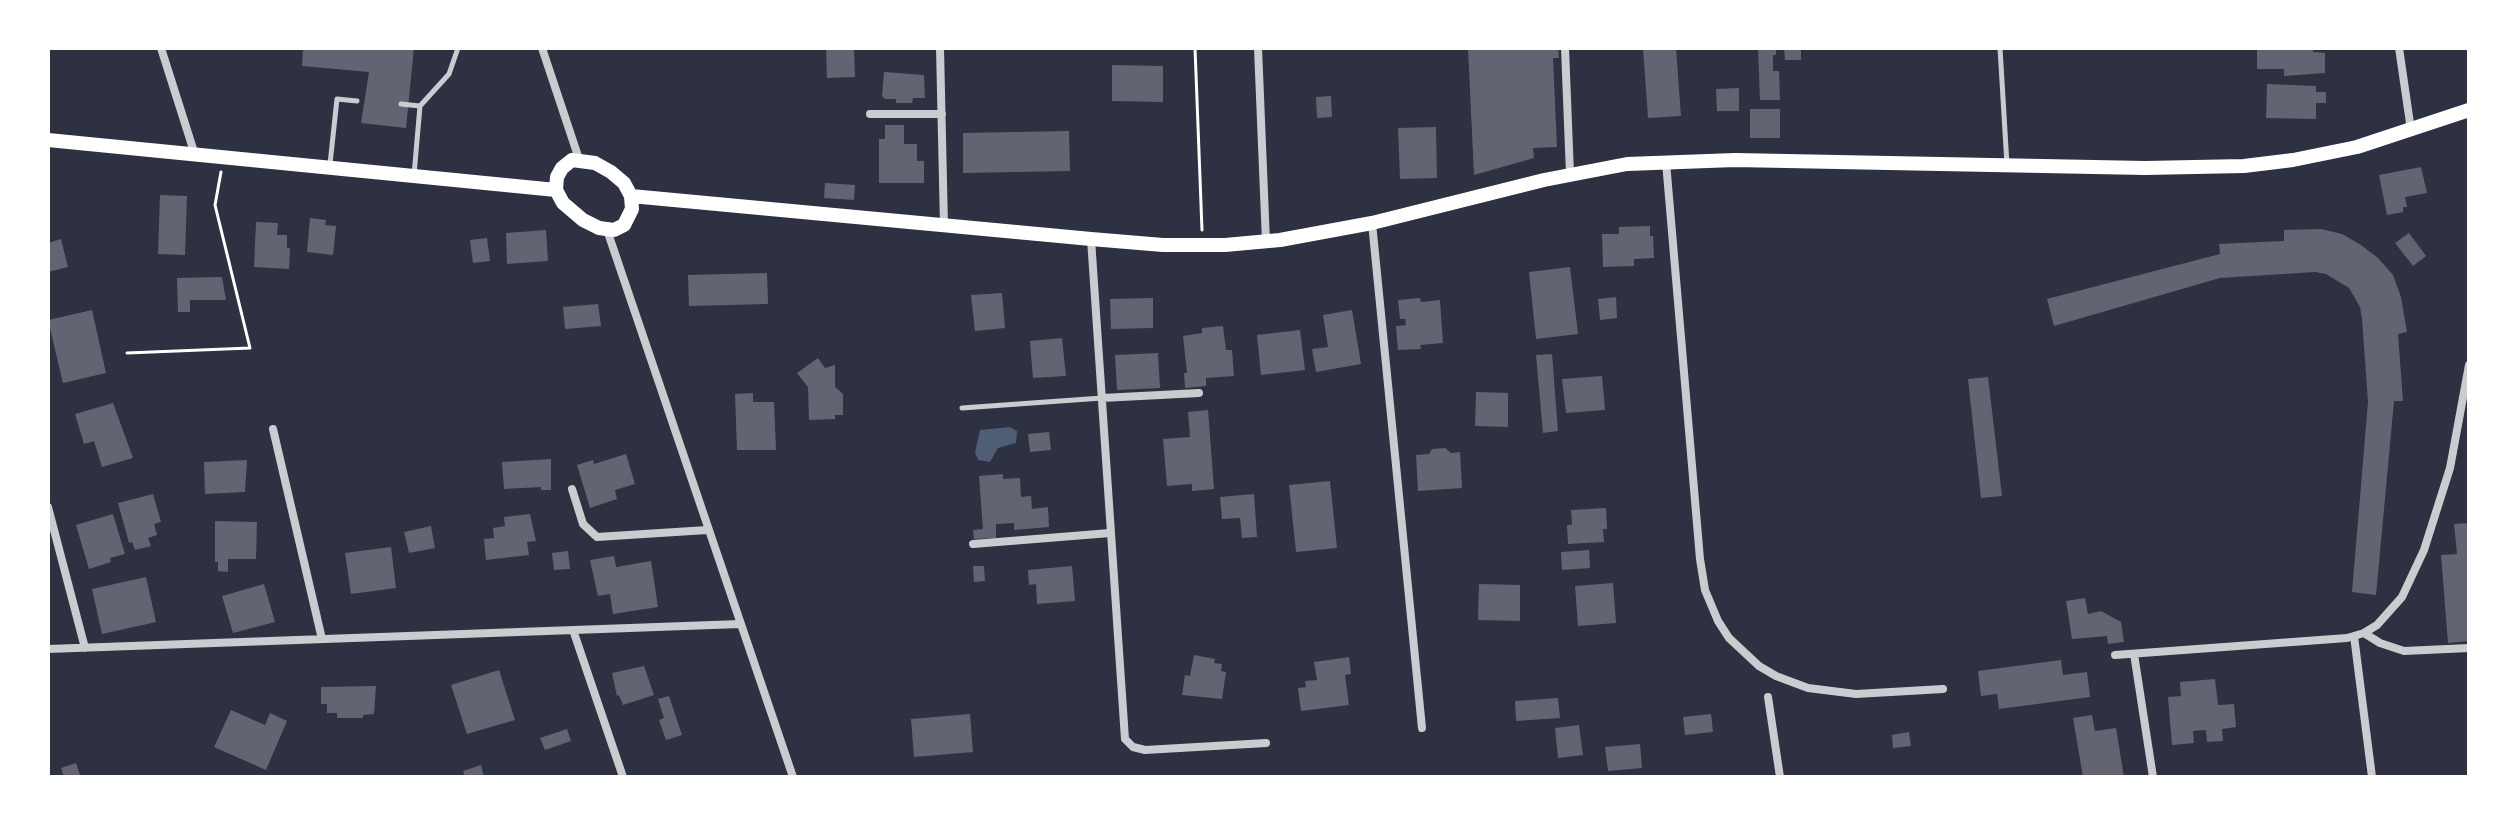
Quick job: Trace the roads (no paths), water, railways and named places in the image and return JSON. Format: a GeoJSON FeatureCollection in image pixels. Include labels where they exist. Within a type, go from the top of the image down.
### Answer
{"type":"FeatureCollection","features":[{"type":"Feature","properties":{"kind":"main road"},"geometry":{"type":"LineString","coordinates":[[631,196],[1091,239],[1203,246],[1266,242],[1372,223],[1570,174],[1627,164],[1666,161],[2193,168],[2244,166],[2329,153],[2411,131],[2469,110]]}},
{"type":"Feature","properties":{"kind":"main road"},"geometry":{"type":"LineString","coordinates":[[48,140],[556,190]]}},
{"type":"Feature","properties":{"kind":"main road"},"geometry":{"type":"LineString","coordinates":[[579,159],[595,163],[624,183],[631,196],[632,209],[628,221],[620,228],[607,230],[590,224],[569,210],[556,190],[557,177],[562,168],[579,159]]}},
{"type":"Feature","properties":{"kind":"street"},"geometry":{"type":"LineString","coordinates":[[161,48],[195,155]]}},
{"type":"Feature","properties":{"kind":"street"},"geometry":{"type":"LineString","coordinates":[[542,48],[579,159]]}},
{"type":"Feature","properties":{"kind":"street"},"geometry":{"type":"LineString","coordinates":[[940,48],[944,226]]}},
{"type":"Feature","properties":{"kind":"street"},"geometry":{"type":"LineString","coordinates":[[1258,48],[1266,242]]}},
{"type":"Feature","properties":{"kind":"street"},"geometry":{"type":"LineString","coordinates":[[1565,48],[1570,174]]}},
{"type":"Feature","properties":{"kind":"street"},"geometry":{"type":"LineString","coordinates":[[2399,48],[2411,131]]}},
{"type":"Feature","properties":{"kind":"street"},"geometry":{"type":"LineString","coordinates":[[870,114],[942,114]]}},
{"type":"Feature","properties":{"kind":"street"},"geometry":{"type":"LineString","coordinates":[[1666,161],[1701,571],[1718,621],[1729,638],[1759,666],[1808,688],[1867,694],[1943,689]]}},
{"type":"Feature","properties":{"kind":"street"},"geometry":{"type":"LineString","coordinates":[[1372,223],[1422,728]]}},
{"type":"Feature","properties":{"kind":"street"},"geometry":{"type":"LineString","coordinates":[[607,230],[793,777]]}},
{"type":"Feature","properties":{"kind":"street"},"geometry":{"type":"LineString","coordinates":[[1091,239],[1123,736],[1127,743],[1145,750],[1266,743]]}},
{"type":"Feature","properties":{"kind":"street"},"geometry":{"type":"LineString","coordinates":[[2115,655],[2354,636],[2383,620],[2402,597],[2424,550],[2450,468],[2469,365]]}},
{"type":"Feature","properties":{"kind":"street"},"geometry":{"type":"LineString","coordinates":[[1102,398],[1199,393]]}},
{"type":"Feature","properties":{"kind":"street"},"geometry":{"type":"LineString","coordinates":[[273,429],[322,639]]}},
{"type":"Feature","properties":{"kind":"street"},"geometry":{"type":"LineString","coordinates":[[572,489],[583,524],[597,537],[707,530]]}},
{"type":"Feature","properties":{"kind":"street"},"geometry":{"type":"LineString","coordinates":[[48,507],[85,648]]}},
{"type":"Feature","properties":{"kind":"street"},"geometry":{"type":"LineString","coordinates":[[973,544],[1110,533]]}},
{"type":"Feature","properties":{"kind":"street"},"geometry":{"type":"LineString","coordinates":[[48,649],[740,624]]}},
{"type":"Feature","properties":{"kind":"street"},"geometry":{"type":"LineString","coordinates":[[573,630],[623,777]]}},
{"type":"Feature","properties":{"kind":"street"},"geometry":{"type":"LineString","coordinates":[[2364,633],[2380,643],[2404,651],[2469,648]]}},
{"type":"Feature","properties":{"kind":"street"},"geometry":{"type":"LineString","coordinates":[[2354,636],[2372,777]]}},
{"type":"Feature","properties":{"kind":"street"},"geometry":{"type":"LineString","coordinates":[[2134,654],[2153,777]]}},
{"type":"Feature","properties":{"kind":"street"},"geometry":{"type":"LineString","coordinates":[[1768,697],[1780,777]]}},
{"type":"Feature","properties":{"kind":"lane"},"geometry":{"type":"LineString","coordinates":[[414,176],[420,106],[449,74],[458,48]]}},
{"type":"Feature","properties":{"kind":"lane"},"geometry":{"type":"LineString","coordinates":[[2000,48],[2007,166]]}},
{"type":"Feature","properties":{"kind":"lane"},"geometry":{"type":"LineString","coordinates":[[330,168],[337,99],[357,101]]}},
{"type":"Feature","properties":{"kind":"lane"},"geometry":{"type":"LineString","coordinates":[[401,104],[420,106]]}},
{"type":"Feature","properties":{"kind":"lane"},"geometry":{"type":"LineString","coordinates":[[962,408],[1102,398]]}},
{"type":"Feature","properties":{"kind":"water"},"geometry":{"type":"Polygon","coordinates":[[[1010,427],[1017,431],[1016,443],[998,448],[990,462],[978,460],[975,452],[980,430],[1010,427]]]}}]}
